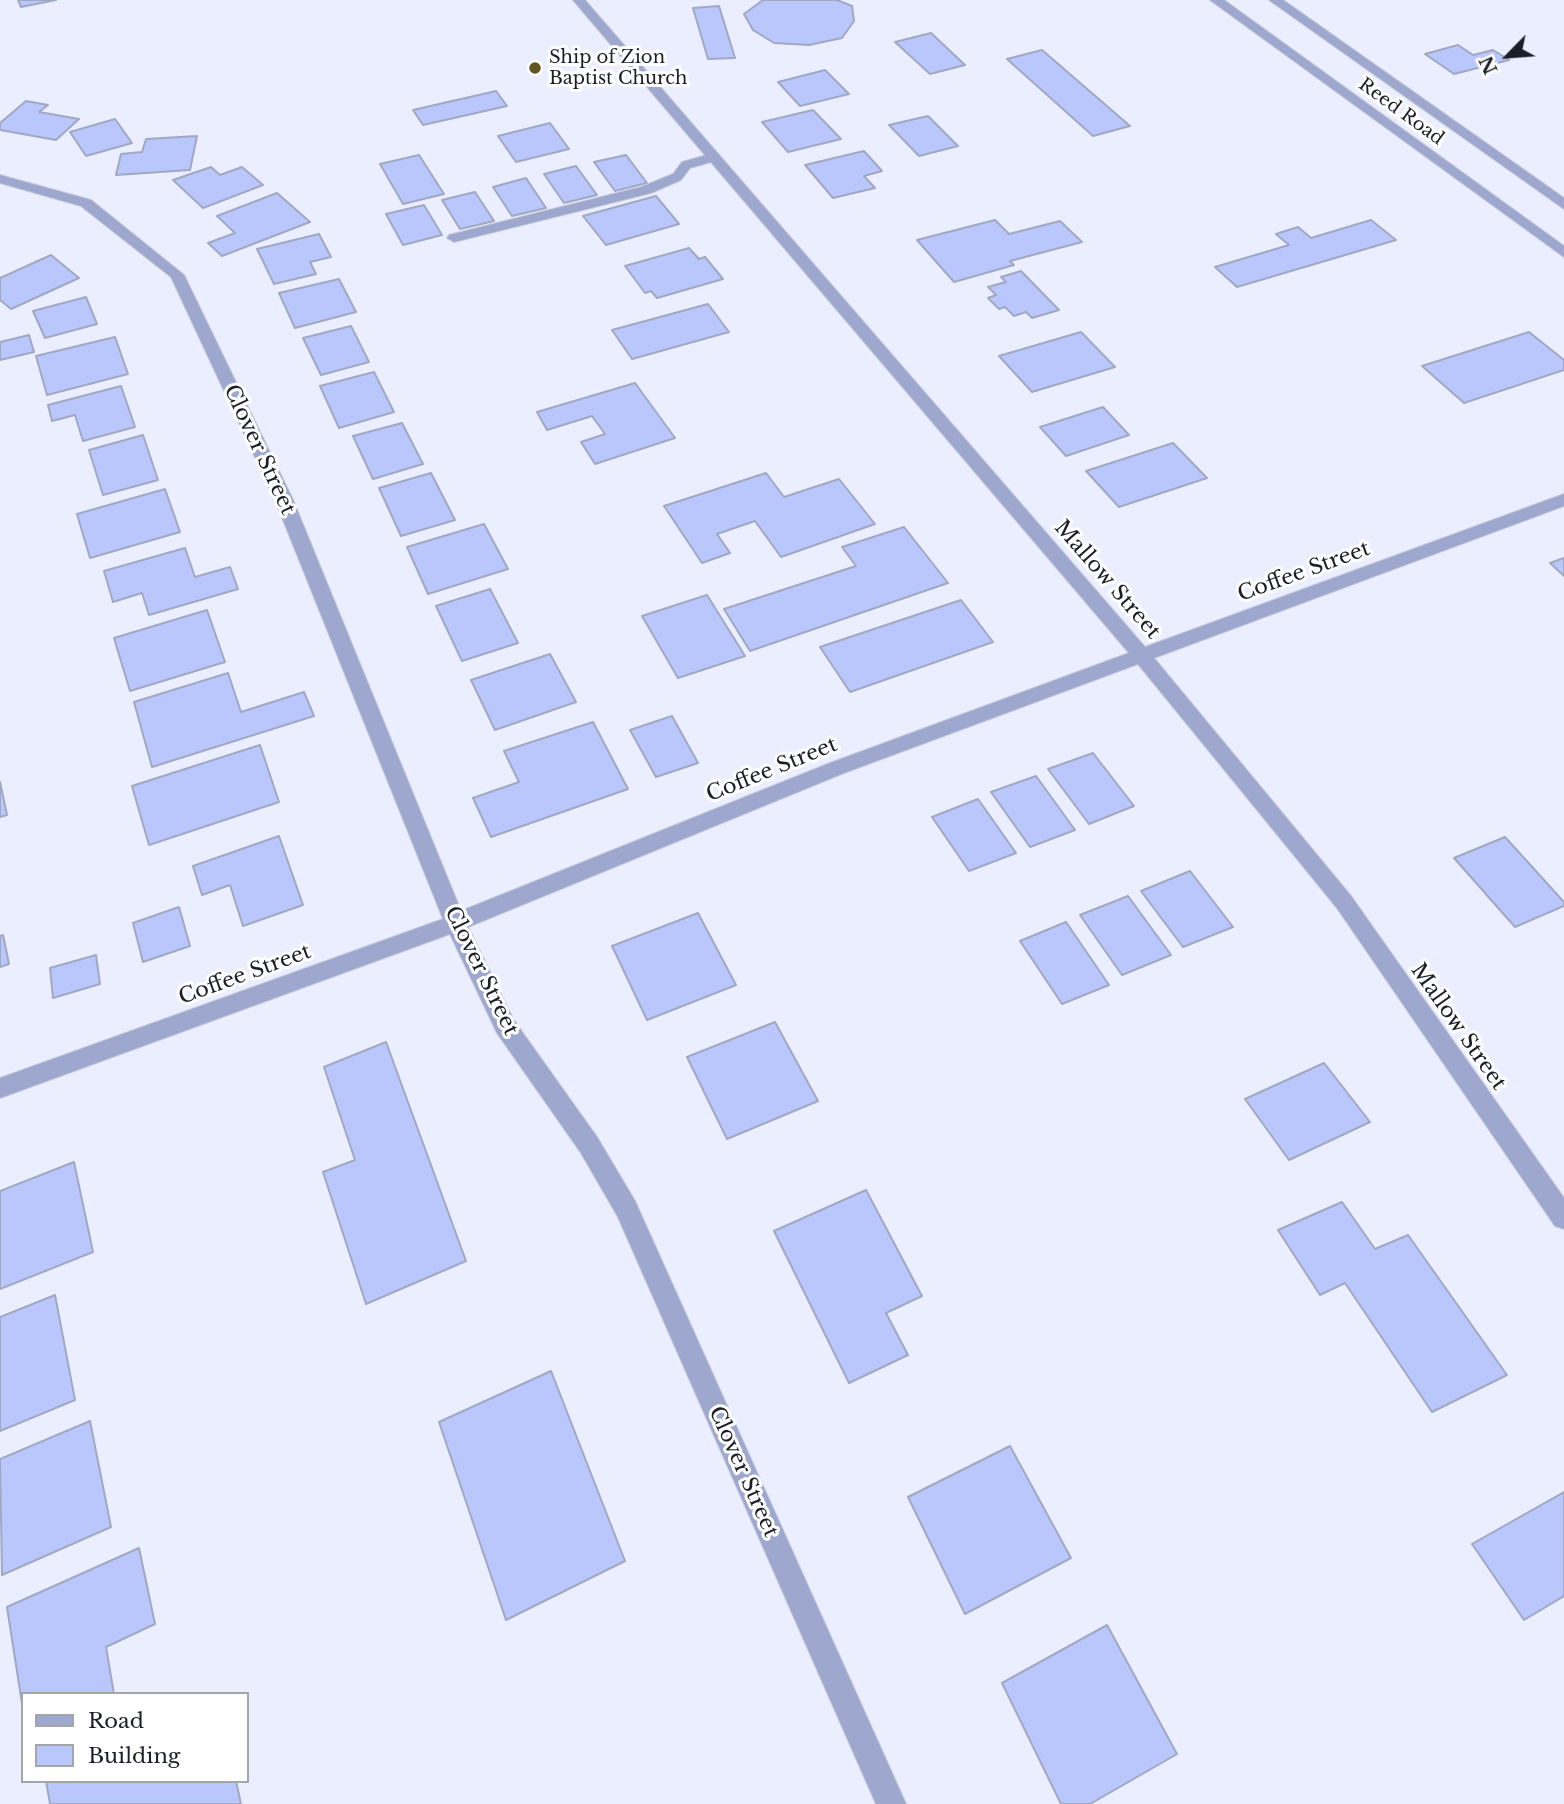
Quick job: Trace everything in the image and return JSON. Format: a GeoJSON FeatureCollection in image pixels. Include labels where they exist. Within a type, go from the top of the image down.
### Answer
{"type":"FeatureCollection","features":[{"type":"Feature","properties":{"kind":"street","name":"Mallow Street"},"geometry":{"type":"LineString","coordinates":[[579,0],[1142,656],[1344,902],[1564,1218]]}},
{"type":"Feature","properties":{"kind":"street","name":"Reed Road"},"geometry":{"type":"LineString","coordinates":[[1216,0],[1564,253]]}},
{"type":"Feature","properties":{"kind":"street","name":"Reed Road"},"geometry":{"type":"LineString","coordinates":[[1275,0],[1564,205]]}},
{"type":"Feature","properties":{"kind":"street"},"geometry":{"type":"LineString","coordinates":[[1304,63],[1349,52]]}},
{"type":"Feature","properties":{"kind":"street","name":"Clover Street"},"geometry":{"type":"LineString","coordinates":[[0,179],[86,203],[177,275],[284,500],[455,923],[505,1026],[589,1145],[627,1209],[891,1804]]}},
{"type":"Feature","properties":{"kind":"street","name":"Coffee Street"},"geometry":{"type":"LineString","coordinates":[[0,1087],[455,923],[836,768],[1564,500]]}},
{"type":"Feature","properties":{"kind":"lane"},"geometry":{"type":"LineString","coordinates":[[454,238],[646,190],[677,177],[686,165],[714,158]]}},
{"type":"Feature","properties":{"kind":"building"},"geometry":{"type":"Polygon","coordinates":[[[18,0],[56,0],[21,7],[18,0]]]}},
{"type":"Feature","properties":{"kind":"building"},"geometry":{"type":"Polygon","coordinates":[[[763,0],[837,0],[852,6],[854,21],[842,38],[809,45],[774,43],[753,30],[744,14],[763,0]]]}},
{"type":"Feature","properties":{"kind":"building"},"geometry":{"type":"Polygon","coordinates":[[[719,6],[735,58],[708,59],[693,8],[719,6]]]}},
{"type":"Feature","properties":{"kind":"building"},"geometry":{"type":"Polygon","coordinates":[[[931,33],[965,65],[930,74],[895,42],[931,33]]]}},
{"type":"Feature","properties":{"kind":"building"},"geometry":{"type":"Polygon","coordinates":[[[1458,45],[1473,55],[1493,50],[1509,60],[1454,74],[1425,54],[1458,45]]]}},
{"type":"Feature","properties":{"kind":"building"},"geometry":{"type":"Polygon","coordinates":[[[1042,50],[1130,126],[1093,136],[1007,59],[1042,50]]]}},
{"type":"Feature","properties":{"kind":"building"},"geometry":{"type":"Polygon","coordinates":[[[825,70],[849,94],[800,106],[778,82],[825,70]]]}},
{"type":"Feature","properties":{"kind":"building"},"geometry":{"type":"Polygon","coordinates":[[[496,91],[507,106],[423,125],[413,110],[496,91]]]}},
{"type":"Feature","properties":{"kind":"building"},"geometry":{"type":"Polygon","coordinates":[[[26,101],[48,105],[39,112],[79,119],[56,140],[0,130],[0,123],[26,101]]]}},
{"type":"Feature","properties":{"kind":"building"},"geometry":{"type":"Polygon","coordinates":[[[813,110],[841,139],[788,152],[762,122],[813,110]]]}},
{"type":"Feature","properties":{"kind":"building"},"geometry":{"type":"Polygon","coordinates":[[[928,116],[958,146],[919,156],[889,125],[928,116]]]}},
{"type":"Feature","properties":{"kind":"building"},"geometry":{"type":"Polygon","coordinates":[[[115,119],[132,143],[86,156],[70,132],[115,119]]]}},
{"type":"Feature","properties":{"kind":"building"},"geometry":{"type":"Polygon","coordinates":[[[550,123],[569,149],[516,162],[498,136],[550,123]]]}},
{"type":"Feature","properties":{"kind":"building"},"geometry":{"type":"Polygon","coordinates":[[[197,136],[190,170],[116,175],[121,154],[142,152],[146,139],[197,136]]]}},
{"type":"Feature","properties":{"kind":"building"},"geometry":{"type":"Polygon","coordinates":[[[864,151],[882,171],[864,176],[875,188],[833,198],[805,165],[864,151]]]}},
{"type":"Feature","properties":{"kind":"building"},"geometry":{"type":"Polygon","coordinates":[[[419,155],[444,194],[403,204],[380,164],[419,155]]]}},
{"type":"Feature","properties":{"kind":"building"},"geometry":{"type":"Polygon","coordinates":[[[626,155],[647,183],[615,191],[594,162],[626,155]]]}},
{"type":"Feature","properties":{"kind":"building"},"geometry":{"type":"Polygon","coordinates":[[[576,166],[597,195],[564,203],[544,174],[576,166]]]}},
{"type":"Feature","properties":{"kind":"building"},"geometry":{"type":"Polygon","coordinates":[[[211,167],[220,175],[242,167],[263,185],[203,208],[173,180],[211,167]]]}},
{"type":"Feature","properties":{"kind":"building"},"geometry":{"type":"Polygon","coordinates":[[[526,178],[546,208],[512,216],[493,187],[526,178]]]}},
{"type":"Feature","properties":{"kind":"building"},"geometry":{"type":"Polygon","coordinates":[[[475,192],[494,221],[460,229],[442,200],[475,192]]]}},
{"type":"Feature","properties":{"kind":"building"},"geometry":{"type":"Polygon","coordinates":[[[277,193],[310,222],[222,256],[208,243],[235,233],[217,216],[277,193]]]}},
{"type":"Feature","properties":{"kind":"building"},"geometry":{"type":"Polygon","coordinates":[[[656,196],[679,224],[606,245],[583,216],[656,196]]]}},
{"type":"Feature","properties":{"kind":"building"},"geometry":{"type":"Polygon","coordinates":[[[424,205],[442,235],[403,245],[386,214],[424,205]]]}},
{"type":"Feature","properties":{"kind":"building"},"geometry":{"type":"Polygon","coordinates":[[[995,220],[1009,234],[1060,221],[1082,242],[1010,261],[1014,265],[954,282],[917,240],[995,220]]]}},
{"type":"Feature","properties":{"kind":"building"},"geometry":{"type":"Polygon","coordinates":[[[1371,220],[1396,240],[1237,287],[1215,267],[1289,245],[1276,234],[1298,227],[1311,238],[1371,220]]]}},
{"type":"Feature","properties":{"kind":"building"},"geometry":{"type":"Polygon","coordinates":[[[319,234],[331,257],[310,262],[316,274],[274,284],[257,249],[319,234]]]}},
{"type":"Feature","properties":{"kind":"building"},"geometry":{"type":"Polygon","coordinates":[[[689,248],[699,259],[705,257],[723,279],[657,298],[651,291],[645,293],[625,266],[689,248]]]}},
{"type":"Feature","properties":{"kind":"building"},"geometry":{"type":"Polygon","coordinates":[[[51,255],[79,278],[11,309],[0,300],[0,278],[51,255]]]}},
{"type":"Feature","properties":{"kind":"building"},"geometry":{"type":"Polygon","coordinates":[[[1021,271],[1059,310],[1032,318],[1026,312],[1014,316],[1005,307],[999,309],[988,298],[996,295],[988,287],[1006,282],[1001,277],[1021,271]]]}},
{"type":"Feature","properties":{"kind":"building"},"geometry":{"type":"Polygon","coordinates":[[[339,279],[356,312],[295,328],[279,293],[339,279]]]}},
{"type":"Feature","properties":{"kind":"building"},"geometry":{"type":"Polygon","coordinates":[[[86,297],[97,324],[45,338],[33,311],[86,297]]]}},
{"type":"Feature","properties":{"kind":"building"},"geometry":{"type":"Polygon","coordinates":[[[708,304],[729,332],[632,359],[612,330],[708,304]]]}},
{"type":"Feature","properties":{"kind":"building"},"geometry":{"type":"Polygon","coordinates":[[[351,326],[369,362],[321,375],[303,338],[351,326]]]}},
{"type":"Feature","properties":{"kind":"building"},"geometry":{"type":"Polygon","coordinates":[[[1081,332],[1115,367],[1032,392],[999,356],[1081,332]]]}},
{"type":"Feature","properties":{"kind":"building"},"geometry":{"type":"Polygon","coordinates":[[[1529,332],[1564,360],[1564,370],[1464,403],[1422,366],[1529,332]]]}},
{"type":"Feature","properties":{"kind":"building"},"geometry":{"type":"Polygon","coordinates":[[[29,335],[34,352],[0,360],[0,342],[29,335]]]}},
{"type":"Feature","properties":{"kind":"building"},"geometry":{"type":"Polygon","coordinates":[[[115,337],[128,374],[47,395],[36,356],[115,337]]]}},
{"type":"Feature","properties":{"kind":"building"},"geometry":{"type":"Polygon","coordinates":[[[374,372],[394,412],[339,428],[320,386],[374,372]]]}},
{"type":"Feature","properties":{"kind":"building"},"geometry":{"type":"Polygon","coordinates":[[[635,383],[675,438],[595,464],[581,442],[605,434],[592,416],[547,430],[537,412],[635,383]]]}},
{"type":"Feature","properties":{"kind":"building"},"geometry":{"type":"Polygon","coordinates":[[[121,386],[135,427],[83,441],[75,415],[52,421],[48,405],[121,386]]]}},
{"type":"Feature","properties":{"kind":"building"},"geometry":{"type":"Polygon","coordinates":[[[1103,407],[1129,435],[1066,456],[1040,427],[1103,407]]]}},
{"type":"Feature","properties":{"kind":"building"},"geometry":{"type":"Polygon","coordinates":[[[402,423],[423,464],[373,479],[353,436],[402,423]]]}},
{"type":"Feature","properties":{"kind":"building"},"geometry":{"type":"Polygon","coordinates":[[[143,435],[158,480],[103,495],[89,450],[143,435]]]}},
{"type":"Feature","properties":{"kind":"building"},"geometry":{"type":"Polygon","coordinates":[[[1173,443],[1207,478],[1119,507],[1086,471],[1173,443]]]}},
{"type":"Feature","properties":{"kind":"building"},"geometry":{"type":"Polygon","coordinates":[[[431,473],[455,520],[401,536],[379,488],[431,473]]]}},
{"type":"Feature","properties":{"kind":"building"},"geometry":{"type":"Polygon","coordinates":[[[766,473],[784,497],[839,479],[875,524],[781,557],[755,521],[717,534],[730,553],[702,563],[664,506],[766,473]]]}},
{"type":"Feature","properties":{"kind":"building"},"geometry":{"type":"Polygon","coordinates":[[[165,489],[180,532],[90,558],[77,514],[165,489]]]}},
{"type":"Feature","properties":{"kind":"building"},"geometry":{"type":"Polygon","coordinates":[[[484,524],[508,569],[428,594],[407,547],[484,524]]]}},
{"type":"Feature","properties":{"kind":"building"},"geometry":{"type":"Polygon","coordinates":[[[904,527],[948,583],[750,651],[724,609],[856,566],[842,547],[904,527]]]}},
{"type":"Feature","properties":{"kind":"building"},"geometry":{"type":"Polygon","coordinates":[[[185,548],[195,577],[230,567],[238,589],[149,615],[142,593],[113,602],[104,571],[185,548]]]}},
{"type":"Feature","properties":{"kind":"building"},"geometry":{"type":"Polygon","coordinates":[[[1564,558],[1564,576],[1550,563],[1564,558]]]}},
{"type":"Feature","properties":{"kind":"building"},"geometry":{"type":"Polygon","coordinates":[[[490,589],[518,643],[462,661],[436,606],[490,589]]]}},
{"type":"Feature","properties":{"kind":"building"},"geometry":{"type":"Polygon","coordinates":[[[707,595],[745,656],[678,678],[642,616],[707,595]]]}},
{"type":"Feature","properties":{"kind":"building"},"geometry":{"type":"Polygon","coordinates":[[[961,600],[993,642],[850,692],[820,647],[961,600]]]}},
{"type":"Feature","properties":{"kind":"building"},"geometry":{"type":"Polygon","coordinates":[[[207,610],[225,662],[130,691],[114,638],[207,610]]]}},
{"type":"Feature","properties":{"kind":"building"},"geometry":{"type":"Polygon","coordinates":[[[550,654],[576,702],[495,730],[471,680],[550,654]]]}},
{"type":"Feature","properties":{"kind":"building"},"geometry":{"type":"Polygon","coordinates":[[[228,673],[241,712],[304,692],[314,716],[152,767],[134,702],[228,673]]]}},
{"type":"Feature","properties":{"kind":"building"},"geometry":{"type":"Polygon","coordinates":[[[672,716],[698,763],[656,777],[630,730],[672,716]]]}},
{"type":"Feature","properties":{"kind":"building"},"geometry":{"type":"Polygon","coordinates":[[[593,722],[628,789],[491,837],[473,798],[519,782],[504,751],[593,722]]]}},
{"type":"Feature","properties":{"kind":"building"},"geometry":{"type":"Polygon","coordinates":[[[260,745],[279,802],[149,845],[132,786],[260,745]]]}},
{"type":"Feature","properties":{"kind":"building"},"geometry":{"type":"Polygon","coordinates":[[[1093,753],[1134,806],[1089,824],[1048,769],[1093,753]]]}},
{"type":"Feature","properties":{"kind":"building"},"geometry":{"type":"Polygon","coordinates":[[[1036,776],[1075,830],[1030,847],[991,792],[1036,776]]]}},
{"type":"Feature","properties":{"kind":"building"},"geometry":{"type":"Polygon","coordinates":[[[0,782],[7,815],[0,817],[0,782]]]}},
{"type":"Feature","properties":{"kind":"building"},"geometry":{"type":"Polygon","coordinates":[[[978,799],[1016,853],[969,871],[932,817],[978,799]]]}},
{"type":"Feature","properties":{"kind":"building"},"geometry":{"type":"Polygon","coordinates":[[[279,836],[303,905],[243,926],[230,885],[202,895],[193,866],[279,836]]]}},
{"type":"Feature","properties":{"kind":"building"},"geometry":{"type":"Polygon","coordinates":[[[1505,837],[1564,902],[1564,906],[1515,927],[1454,858],[1505,837]]]}},
{"type":"Feature","properties":{"kind":"building"},"geometry":{"type":"Polygon","coordinates":[[[1190,871],[1233,927],[1183,947],[1141,891],[1190,871]]]}},
{"type":"Feature","properties":{"kind":"building"},"geometry":{"type":"Polygon","coordinates":[[[1128,896],[1171,955],[1122,975],[1080,915],[1128,896]]]}},
{"type":"Feature","properties":{"kind":"building"},"geometry":{"type":"Polygon","coordinates":[[[179,907],[190,946],[143,962],[133,923],[179,907]]]}},
{"type":"Feature","properties":{"kind":"building"},"geometry":{"type":"Polygon","coordinates":[[[698,913],[736,985],[647,1020],[612,946],[698,913]]]}},
{"type":"Feature","properties":{"kind":"building"},"geometry":{"type":"Polygon","coordinates":[[[1066,922],[1109,985],[1062,1004],[1020,941],[1066,922]]]}},
{"type":"Feature","properties":{"kind":"building"},"geometry":{"type":"Polygon","coordinates":[[[3,935],[9,964],[0,967],[0,936],[3,935]]]}},
{"type":"Feature","properties":{"kind":"building"},"geometry":{"type":"Polygon","coordinates":[[[96,955],[100,984],[53,998],[50,968],[96,955]]]}},
{"type":"Feature","properties":{"kind":"building"},"geometry":{"type":"Polygon","coordinates":[[[775,1022],[818,1101],[727,1139],[687,1057],[775,1022]]]}},
{"type":"Feature","properties":{"kind":"building"},"geometry":{"type":"Polygon","coordinates":[[[386,1042],[466,1261],[366,1304],[323,1172],[355,1160],[324,1067],[386,1042]]]}},
{"type":"Feature","properties":{"kind":"building"},"geometry":{"type":"Polygon","coordinates":[[[1324,1063],[1370,1122],[1289,1160],[1245,1099],[1324,1063]]]}},
{"type":"Feature","properties":{"kind":"building"},"geometry":{"type":"Polygon","coordinates":[[[74,1162],[93,1252],[0,1289],[0,1191],[74,1162]]]}},
{"type":"Feature","properties":{"kind":"building"},"geometry":{"type":"Polygon","coordinates":[[[866,1190],[922,1296],[886,1313],[908,1355],[849,1383],[774,1231],[866,1190]]]}},
{"type":"Feature","properties":{"kind":"building"},"geometry":{"type":"Polygon","coordinates":[[[1342,1202],[1375,1249],[1408,1235],[1507,1375],[1432,1412],[1345,1283],[1320,1295],[1278,1230],[1342,1202]]]}},
{"type":"Feature","properties":{"kind":"building"},"geometry":{"type":"Polygon","coordinates":[[[55,1295],[75,1400],[0,1431],[0,1317],[55,1295]]]}},
{"type":"Feature","properties":{"kind":"building"},"geometry":{"type":"Polygon","coordinates":[[[551,1371],[625,1561],[506,1620],[439,1422],[551,1371]]]}},
{"type":"Feature","properties":{"kind":"building"},"geometry":{"type":"Polygon","coordinates":[[[90,1421],[111,1527],[2,1575],[0,1459],[90,1421]]]}},
{"type":"Feature","properties":{"kind":"building"},"geometry":{"type":"Polygon","coordinates":[[[1010,1446],[1071,1558],[965,1614],[908,1497],[1010,1446]]]}},
{"type":"Feature","properties":{"kind":"building"},"geometry":{"type":"Polygon","coordinates":[[[1564,1492],[1564,1596],[1524,1620],[1472,1544],[1564,1492]]]}},
{"type":"Feature","properties":{"kind":"building"},"geometry":{"type":"Polygon","coordinates":[[[139,1548],[155,1624],[106,1647],[114,1692],[21,1692],[21,1697],[7,1607],[139,1548]]]}},
{"type":"Feature","properties":{"kind":"building"},"geometry":{"type":"Polygon","coordinates":[[[1107,1625],[1177,1754],[1090,1804],[1061,1804],[1002,1683],[1107,1625]]]}},
{"type":"Feature","properties":{"kind":"building"},"geometry":{"type":"Polygon","coordinates":[[[46,1783],[236,1783],[241,1804],[50,1804],[46,1783]]]}},
{"type":"Feature","properties":{"kind":"place","name":"Ship of Zion Baptist Church"},"geometry":{"type":"Point","coordinates":[535,68]}}]}
